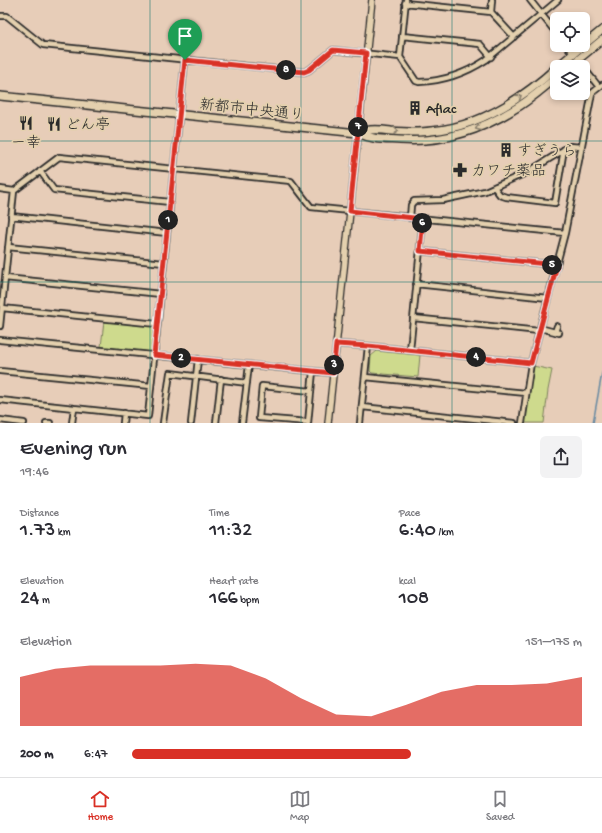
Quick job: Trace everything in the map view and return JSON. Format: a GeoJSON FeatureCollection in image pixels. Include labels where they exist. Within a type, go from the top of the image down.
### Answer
{"type":"FeatureCollection","features":[{"type":"Feature","properties":{"kind":"main road","name":"新都市中央通り"},"geometry":{"type":"LineString","coordinates":[[565,60],[602,30]]}},
{"type":"Feature","properties":{"kind":"main road"},"geometry":{"type":"LineString","coordinates":[[578,60],[602,40]]}},
{"type":"Feature","properties":{"kind":"main road","name":"新都市中央通り"},"geometry":{"type":"LineString","coordinates":[[358,133],[371,130],[408,132],[454,128],[492,113],[510,103],[550,72]]}},
{"type":"Feature","properties":{"kind":"main road","name":"新都市中央通り"},"geometry":{"type":"LineString","coordinates":[[0,96],[358,133],[370,138],[405,141],[430,140],[454,136],[476,129],[514,110],[550,82]]}},
{"type":"Feature","properties":{"kind":"street"},"geometry":{"type":"LineString","coordinates":[[328,423],[372,0]]}},
{"type":"Feature","properties":{"kind":"street"},"geometry":{"type":"LineString","coordinates":[[491,12],[492,0]]}},
{"type":"Feature","properties":{"kind":"street"},"geometry":{"type":"LineString","coordinates":[[530,0],[550,25]]}},
{"type":"Feature","properties":{"kind":"street"},"geometry":{"type":"LineString","coordinates":[[514,37],[491,12],[406,1],[400,57],[416,82],[455,76],[474,68],[491,57],[558,0]]}},
{"type":"Feature","properties":{"kind":"street"},"geometry":{"type":"LineString","coordinates":[[0,16],[7,16],[43,45],[185,60],[304,72],[309,70],[333,50],[400,57]]}},
{"type":"Feature","properties":{"kind":"street"},"geometry":{"type":"LineString","coordinates":[[402,36],[480,44],[491,57]]}},
{"type":"Feature","properties":{"kind":"street"},"geometry":{"type":"LineString","coordinates":[[0,400],[148,416],[185,60]]}},
{"type":"Feature","properties":{"kind":"street"},"geometry":{"type":"LineString","coordinates":[[522,423],[531,363],[565,233],[592,93],[600,86],[590,75]]}},
{"type":"Feature","properties":{"kind":"street"},"geometry":{"type":"LineString","coordinates":[[410,218],[411,205],[414,201],[442,200],[486,191],[528,172],[570,146],[582,147]]}},
{"type":"Feature","properties":{"kind":"street"},"geometry":{"type":"LineString","coordinates":[[494,187],[500,195],[506,197],[555,203],[564,149]]}},
{"type":"Feature","properties":{"kind":"street"},"geometry":{"type":"LineString","coordinates":[[0,326],[14,191],[59,157],[291,181],[311,207],[565,233]]}},
{"type":"Feature","properties":{"kind":"street"},"geometry":{"type":"LineString","coordinates":[[40,171],[54,190],[170,202]]}},
{"type":"Feature","properties":{"kind":"street"},"geometry":{"type":"LineString","coordinates":[[0,189],[14,191]]}},
{"type":"Feature","properties":{"kind":"street"},"geometry":{"type":"LineString","coordinates":[[11,216],[167,232]]}},
{"type":"Feature","properties":{"kind":"street"},"geometry":{"type":"LineString","coordinates":[[410,350],[423,219]]}},
{"type":"Feature","properties":{"kind":"street"},"geometry":{"type":"LineString","coordinates":[[8,247],[164,263]]}},
{"type":"Feature","properties":{"kind":"street"},"geometry":{"type":"LineString","coordinates":[[420,251],[557,265]]}},
{"type":"Feature","properties":{"kind":"street"},"geometry":{"type":"LineString","coordinates":[[5,278],[161,294]]}},
{"type":"Feature","properties":{"kind":"street"},"geometry":{"type":"LineString","coordinates":[[416,284],[548,298]]}},
{"type":"Feature","properties":{"kind":"street"},"geometry":{"type":"LineString","coordinates":[[2,308],[158,324]]}},
{"type":"Feature","properties":{"kind":"street"},"geometry":{"type":"LineString","coordinates":[[413,318],[540,329],[557,333],[557,326]]}},
{"type":"Feature","properties":{"kind":"street"},"geometry":{"type":"LineString","coordinates":[[0,340],[333,373]]}},
{"type":"Feature","properties":{"kind":"street"},"geometry":{"type":"LineString","coordinates":[[336,344],[410,350],[531,363]]}},
{"type":"Feature","properties":{"kind":"street"},"geometry":{"type":"LineString","coordinates":[[360,423],[368,346]]}},
{"type":"Feature","properties":{"kind":"street"},"geometry":{"type":"LineString","coordinates":[[191,423],[198,359]]}},
{"type":"Feature","properties":{"kind":"street"},"geometry":{"type":"LineString","coordinates":[[242,423],[249,365]]}},
{"type":"Feature","properties":{"kind":"street"},"geometry":{"type":"LineString","coordinates":[[0,370],[151,386]]}},
{"type":"Feature","properties":{"kind":"street"},"geometry":{"type":"LineString","coordinates":[[311,391],[262,386],[259,418],[308,423],[313,371]]}},
{"type":"Feature","properties":{"kind":"street"},"geometry":{"type":"LineString","coordinates":[[164,423],[170,373],[247,382]]}},
{"type":"Feature","properties":{"kind":"street"},"geometry":{"type":"LineString","coordinates":[[365,377],[526,393]]}},
{"type":"Feature","properties":{"kind":"street"},"geometry":{"type":"LineString","coordinates":[[216,423],[221,379]]}},
{"type":"Feature","properties":{"kind":"street"},"geometry":{"type":"LineString","coordinates":[[362,407],[514,423]]}},
{"type":"Feature","properties":{"kind":"street"},"geometry":{"type":"LineString","coordinates":[[72,423],[74,408]]}},
{"type":"Feature","properties":{"kind":"street"},"geometry":{"type":"LineString","coordinates":[[123,423],[124,413]]}},
{"type":"Feature","properties":{"kind":"street"},"geometry":{"type":"LineString","coordinates":[[0,420],[24,423]]}},
{"type":"Feature","properties":{"kind":"green space"},"geometry":{"type":"Polygon","coordinates":[[[104,321],[153,325],[155,328],[153,351],[101,347],[104,321]]]}},
{"type":"Feature","properties":{"kind":"green space"},"geometry":{"type":"Polygon","coordinates":[[[377,351],[420,355],[418,377],[372,373],[370,371],[371,356],[377,351]]]}},
{"type":"Feature","properties":{"kind":"green space"},"geometry":{"type":"Polygon","coordinates":[[[533,366],[552,370],[544,423],[525,423],[533,366]]]}},
{"type":"Feature","properties":{"kind":"waterway"},"geometry":{"type":"LineString","coordinates":[[593,423],[602,373]]}},
{"type":"Feature","properties":{"kind":"place","name":"Aflac"},"geometry":{"type":"Point","coordinates":[415,108]}},
{"type":"Feature","properties":{"kind":"place","name":"ー幸"},"geometry":{"type":"Point","coordinates":[26,123]}},
{"type":"Feature","properties":{"kind":"place","name":"どん亭"},"geometry":{"type":"Point","coordinates":[54,124]}},
{"type":"Feature","properties":{"kind":"place","name":"すぎうら"},"geometry":{"type":"Point","coordinates":[506,150]}},
{"type":"Feature","properties":{"kind":"place","name":"カワチ薬品"},"geometry":{"type":"Point","coordinates":[460,170]}},
{"type":"Feature","properties":{"kind":"route"},"geometry":{"type":"LineString","coordinates":[[333,50],[366,53],[350,211],[423,219],[420,251],[557,265],[531,363],[336,344],[333,373],[154,355],[185,60],[304,72],[309,70],[333,50]]}}]}
